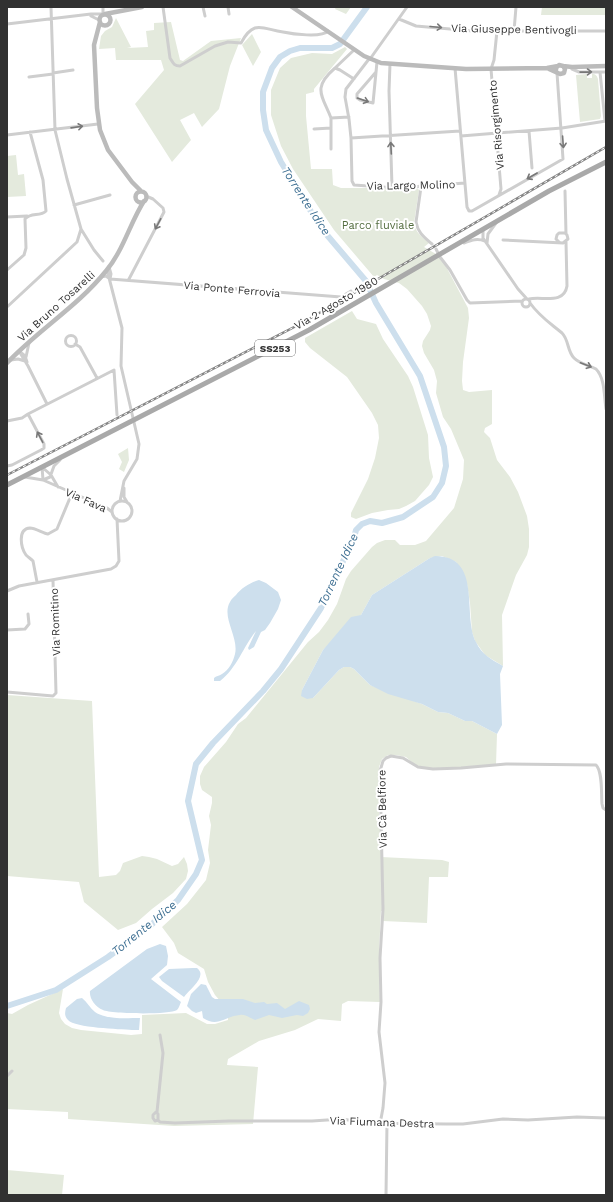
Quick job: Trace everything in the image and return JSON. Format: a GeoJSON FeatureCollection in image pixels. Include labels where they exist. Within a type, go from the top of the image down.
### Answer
{"type":"FeatureCollection","features":[{"type":"Feature","properties":{"kind":"main road","name":"Via 2 Agosto 1980"},"geometry":{"type":"LineString","coordinates":[[7,485],[299,336],[562,183],[606,162]]}},
{"type":"Feature","properties":{"kind":"street"},"geometry":{"type":"LineString","coordinates":[[51,7],[55,130],[81,229],[103,261]]}},
{"type":"Feature","properties":{"kind":"street"},"geometry":{"type":"LineString","coordinates":[[103,7],[104,14]]}},
{"type":"Feature","properties":{"kind":"street"},"geometry":{"type":"LineString","coordinates":[[7,24],[104,14],[142,7]]}},
{"type":"Feature","properties":{"kind":"street"},"geometry":{"type":"LineString","coordinates":[[163,7],[170,58],[173,64],[177,66],[180,66],[215,46],[228,42],[241,43],[251,30],[257,27],[265,27],[283,32],[308,35],[326,34],[326,30]]}},
{"type":"Feature","properties":{"kind":"street"},"geometry":{"type":"LineString","coordinates":[[203,7],[205,16]]}},
{"type":"Feature","properties":{"kind":"street"},"geometry":{"type":"LineString","coordinates":[[228,7],[229,14]]}},
{"type":"Feature","properties":{"kind":"street"},"geometry":{"type":"LineString","coordinates":[[292,7],[353,49],[377,62],[455,68],[491,69],[606,66]]}},
{"type":"Feature","properties":{"kind":"street","name":"Via Largo Molino"},"geometry":{"type":"LineString","coordinates":[[407,7],[346,89],[345,97],[351,138],[352,181],[354,185],[392,187],[420,187],[465,183]]}},
{"type":"Feature","properties":{"kind":"street"},"geometry":{"type":"LineString","coordinates":[[514,31],[516,7]]}},
{"type":"Feature","properties":{"kind":"street"},"geometry":{"type":"LineString","coordinates":[[96,38],[115,15],[125,10]]}},
{"type":"Feature","properties":{"kind":"street"},"geometry":{"type":"LineString","coordinates":[[104,14],[110,16],[110,21]]}},
{"type":"Feature","properties":{"kind":"street"},"geometry":{"type":"LineString","coordinates":[[99,21],[100,17],[104,14]]}},
{"type":"Feature","properties":{"kind":"street"},"geometry":{"type":"LineString","coordinates":[[85,15],[93,16],[103,25],[106,25]]}},
{"type":"Feature","properties":{"kind":"street","name":"Via Giuseppe Bentivogli"},"geometry":{"type":"LineString","coordinates":[[399,19],[416,26],[471,31],[606,31]]}},
{"type":"Feature","properties":{"kind":"street","name":"Via Bruno Tosarelli"},"geometry":{"type":"LineString","coordinates":[[99,21],[94,45],[98,124],[106,146],[132,182],[141,191]]}},
{"type":"Feature","properties":{"kind":"street","name":"Via Risorgimento"},"geometry":{"type":"LineString","coordinates":[[497,31],[494,60],[491,69],[501,189],[499,195]]}},
{"type":"Feature","properties":{"kind":"street"},"geometry":{"type":"LineString","coordinates":[[331,149],[331,118],[320,90],[322,83],[353,49]]}},
{"type":"Feature","properties":{"kind":"street"},"geometry":{"type":"LineString","coordinates":[[376,72],[357,94],[357,98],[360,100],[373,102],[376,72],[377,62]]}},
{"type":"Feature","properties":{"kind":"street"},"geometry":{"type":"LineString","coordinates":[[390,64],[388,92],[392,187]]}},
{"type":"Feature","properties":{"kind":"street"},"geometry":{"type":"LineString","coordinates":[[455,68],[467,207],[469,211],[472,211],[563,159],[559,84],[556,68],[561,66]]}},
{"type":"Feature","properties":{"kind":"street"},"geometry":{"type":"LineString","coordinates":[[559,84],[565,70],[561,66]]}},
{"type":"Feature","properties":{"kind":"street"},"geometry":{"type":"LineString","coordinates":[[546,68],[560,74],[578,67]]}},
{"type":"Feature","properties":{"kind":"street"},"geometry":{"type":"LineString","coordinates":[[335,68],[354,79]]}},
{"type":"Feature","properties":{"kind":"street"},"geometry":{"type":"LineString","coordinates":[[572,69],[579,72],[606,72]]}},
{"type":"Feature","properties":{"kind":"street"},"geometry":{"type":"LineString","coordinates":[[29,77],[73,70]]}},
{"type":"Feature","properties":{"kind":"street"},"geometry":{"type":"LineString","coordinates":[[461,136],[562,128],[605,121],[600,72]]}},
{"type":"Feature","properties":{"kind":"street"},"geometry":{"type":"LineString","coordinates":[[331,118],[349,117]]}},
{"type":"Feature","properties":{"kind":"street"},"geometry":{"type":"LineString","coordinates":[[7,136],[98,124]]}},
{"type":"Feature","properties":{"kind":"street"},"geometry":{"type":"LineString","coordinates":[[314,129],[331,128]]}},
{"type":"Feature","properties":{"kind":"street"},"geometry":{"type":"LineString","coordinates":[[351,138],[460,131]]}},
{"type":"Feature","properties":{"kind":"street"},"geometry":{"type":"LineString","coordinates":[[529,131],[532,168]]}},
{"type":"Feature","properties":{"kind":"street"},"geometry":{"type":"LineString","coordinates":[[7,217],[27,216],[44,213],[46,211],[43,180],[30,132]]}},
{"type":"Feature","properties":{"kind":"street","name":"Via Bruno Tosarelli"},"geometry":{"type":"LineString","coordinates":[[132,182],[136,197],[135,216]]}},
{"type":"Feature","properties":{"kind":"street"},"geometry":{"type":"LineString","coordinates":[[420,187],[421,191],[416,222],[417,227],[421,234],[432,244]]}},
{"type":"Feature","properties":{"kind":"street"},"geometry":{"type":"LineString","coordinates":[[440,257],[450,270],[467,300],[470,302],[523,302],[534,298],[555,299],[563,295],[566,290],[566,242],[568,239],[566,234],[565,190]]}},
{"type":"Feature","properties":{"kind":"street"},"geometry":{"type":"LineString","coordinates":[[129,279],[164,212],[163,208],[153,199],[145,199],[141,202],[136,197],[138,192],[141,191],[145,193],[145,199]]}},
{"type":"Feature","properties":{"kind":"street"},"geometry":{"type":"LineString","coordinates":[[74,205],[110,195]]}},
{"type":"Feature","properties":{"kind":"street","name":"Via Bruno Tosarelli"},"geometry":{"type":"LineString","coordinates":[[8,362],[108,269],[145,199]]}},
{"type":"Feature","properties":{"kind":"street"},"geometry":{"type":"LineString","coordinates":[[7,270],[24,255],[26,248],[24,225],[25,218],[27,216]]}},
{"type":"Feature","properties":{"kind":"street"},"geometry":{"type":"LineString","coordinates":[[486,242],[487,236],[492,227],[501,218]]}},
{"type":"Feature","properties":{"kind":"street"},"geometry":{"type":"LineString","coordinates":[[7,307],[76,242],[81,229]]}},
{"type":"Feature","properties":{"kind":"street"},"geometry":{"type":"LineString","coordinates":[[482,229],[487,236]]}},
{"type":"Feature","properties":{"kind":"street"},"geometry":{"type":"LineString","coordinates":[[482,229],[486,242],[518,289],[536,311],[564,336],[573,357],[579,362],[596,369],[601,375],[606,409]]}},
{"type":"Feature","properties":{"kind":"street"},"geometry":{"type":"LineString","coordinates":[[560,243],[556,239],[558,234],[563,232],[566,234]]}},
{"type":"Feature","properties":{"kind":"street"},"geometry":{"type":"LineString","coordinates":[[453,246],[473,239],[479,239],[486,242]]}},
{"type":"Feature","properties":{"kind":"street"},"geometry":{"type":"LineString","coordinates":[[503,240],[566,242]]}},
{"type":"Feature","properties":{"kind":"street"},"geometry":{"type":"LineString","coordinates":[[7,267],[13,265]]}},
{"type":"Feature","properties":{"kind":"street"},"geometry":{"type":"LineString","coordinates":[[106,508],[114,506],[120,501],[124,481],[137,459],[139,451],[121,366],[123,333],[110,279],[111,274],[108,269]]}},
{"type":"Feature","properties":{"kind":"street"},"geometry":{"type":"LineString","coordinates":[[101,277],[106,276],[110,279]]}},
{"type":"Feature","properties":{"kind":"street","name":"Via Ponte Ferrovia"},"geometry":{"type":"LineString","coordinates":[[110,279],[129,279],[341,297],[351,291]]}},
{"type":"Feature","properties":{"kind":"street"},"geometry":{"type":"LineString","coordinates":[[518,289],[524,306],[536,311]]}},
{"type":"Feature","properties":{"kind":"street"},"geometry":{"type":"LineString","coordinates":[[527,307],[529,301]]}},
{"type":"Feature","properties":{"kind":"street"},"geometry":{"type":"LineString","coordinates":[[26,360],[27,348],[30,342]]}},
{"type":"Feature","properties":{"kind":"street"},"geometry":{"type":"LineString","coordinates":[[76,344],[80,347],[97,378]]}},
{"type":"Feature","properties":{"kind":"street"},"geometry":{"type":"LineString","coordinates":[[19,351],[26,360],[47,404]]}},
{"type":"Feature","properties":{"kind":"street"},"geometry":{"type":"LineString","coordinates":[[8,362],[18,359],[26,360]]}},
{"type":"Feature","properties":{"kind":"street"},"geometry":{"type":"LineString","coordinates":[[7,421],[22,418],[114,370],[117,415]]}},
{"type":"Feature","properties":{"kind":"street"},"geometry":{"type":"LineString","coordinates":[[7,466],[12,465],[44,448],[44,444],[28,414]]}},
{"type":"Feature","properties":{"kind":"street"},"geometry":{"type":"LineString","coordinates":[[42,467],[43,480],[48,479],[54,466],[69,453]]}},
{"type":"Feature","properties":{"kind":"street","name":"Via Fava"},"geometry":{"type":"LineString","coordinates":[[42,467],[51,475],[60,488]]}},
{"type":"Feature","properties":{"kind":"street","name":"Via Fava"},"geometry":{"type":"LineString","coordinates":[[23,476],[43,480],[112,512]]}},
{"type":"Feature","properties":{"kind":"street"},"geometry":{"type":"LineString","coordinates":[[118,527],[122,521],[128,519],[132,514],[132,508],[124,497],[123,486]]}},
{"type":"Feature","properties":{"kind":"street"},"geometry":{"type":"LineString","coordinates":[[37,582],[33,561],[25,553],[21,540],[22,534],[29,528],[48,534],[57,529],[72,494]]}},
{"type":"Feature","properties":{"kind":"street"},"geometry":{"type":"LineString","coordinates":[[120,501],[127,502]]}},
{"type":"Feature","properties":{"kind":"street"},"geometry":{"type":"LineString","coordinates":[[114,506],[112,512],[117,519],[122,521]]}},
{"type":"Feature","properties":{"kind":"street","name":"Via Romitino"},"geometry":{"type":"LineString","coordinates":[[7,692],[44,697],[53,696],[56,693],[53,580],[111,569],[116,566],[119,561],[117,519]]}},
{"type":"Feature","properties":{"kind":"street"},"geometry":{"type":"LineString","coordinates":[[7,591],[19,586],[53,580]]}},
{"type":"Feature","properties":{"kind":"street"},"geometry":{"type":"LineString","coordinates":[[7,630],[25,629],[29,624],[28,614]]}},
{"type":"Feature","properties":{"kind":"street","name":"Via Cà Belfiore"},"geometry":{"type":"LineString","coordinates":[[380,1124],[385,1083],[379,1032],[381,1002],[380,958],[383,909],[380,777],[381,765],[383,761],[391,756],[397,756],[408,760],[418,767],[433,769],[506,764],[596,765],[600,773],[602,804],[603,808],[606,810]]}},
{"type":"Feature","properties":{"kind":"street","name":"Via Fiumana Destra"},"geometry":{"type":"LineString","coordinates":[[160,1035],[163,1052],[157,1112],[158,1120],[160,1122],[312,1121],[335,1119],[380,1124],[463,1124],[503,1118],[528,1120],[576,1117],[606,1118]]}},
{"type":"Feature","properties":{"kind":"street"},"geometry":{"type":"LineString","coordinates":[[7,1076],[12,1070]]}},
{"type":"Feature","properties":{"kind":"street"},"geometry":{"type":"LineString","coordinates":[[386,1195],[387,1123]]}},
{"type":"Feature","properties":{"kind":"green space"},"geometry":{"type":"Polygon","coordinates":[[[336,7],[351,7],[346,14],[335,9],[336,7]]]}},
{"type":"Feature","properties":{"kind":"green space"},"geometry":{"type":"Polygon","coordinates":[[[542,7],[606,7],[606,15],[541,15],[542,7]]]}},
{"type":"Feature","properties":{"kind":"green space"},"geometry":{"type":"Polygon","coordinates":[[[116,18],[131,47],[127,48],[148,47],[146,31],[154,30],[154,23],[171,22],[180,60],[183,61],[211,41],[241,38],[230,66],[219,109],[202,127],[194,113],[180,120],[191,140],[172,162],[135,104],[164,70],[161,60],[116,60],[115,48],[99,49],[101,36],[105,31],[112,27],[116,18]]]}},
{"type":"Feature","properties":{"kind":"green space"},"geometry":{"type":"Polygon","coordinates":[[[252,34],[261,52],[253,66],[242,45],[252,34]]]}},
{"type":"Feature","properties":{"kind":"green space","name":"Parco fluviale"},"geometry":{"type":"Polygon","coordinates":[[[345,47],[347,49],[314,89],[314,92],[306,94],[306,116],[311,169],[332,169],[333,185],[341,188],[417,188],[419,190],[414,223],[416,230],[429,243],[424,247],[441,257],[468,308],[469,318],[463,362],[463,390],[469,392],[492,390],[492,424],[485,428],[484,432],[490,438],[497,460],[510,477],[518,492],[527,516],[529,547],[527,555],[516,575],[502,615],[503,666],[485,655],[475,641],[472,632],[467,584],[456,562],[442,556],[430,558],[372,595],[361,615],[323,650],[302,690],[313,698],[339,670],[344,667],[350,667],[370,685],[422,704],[438,712],[448,713],[465,721],[472,721],[497,734],[496,765],[432,769],[415,765],[406,757],[396,755],[388,755],[382,759],[379,767],[379,822],[382,842],[381,857],[442,860],[449,862],[448,877],[429,877],[427,923],[383,921],[383,911],[381,911],[379,952],[380,1002],[348,1001],[342,1004],[341,1021],[318,1019],[295,1030],[259,1041],[228,1059],[227,1065],[258,1067],[253,1124],[174,1126],[68,1119],[68,1112],[7,1109],[7,1013],[12,1014],[63,989],[59,1013],[61,1019],[65,1024],[72,1028],[81,1030],[131,1035],[142,1034],[142,1015],[186,1013],[207,1024],[215,1024],[228,1020],[228,1010],[215,995],[208,982],[204,969],[178,953],[174,943],[162,927],[187,904],[206,880],[210,863],[208,850],[211,825],[209,816],[212,797],[202,790],[200,776],[204,767],[226,742],[238,724],[246,718],[308,642],[319,632],[337,604],[346,579],[372,547],[385,540],[395,540],[400,545],[415,545],[426,541],[454,508],[463,479],[464,460],[451,429],[443,417],[436,393],[437,381],[434,370],[424,353],[422,346],[431,326],[427,314],[407,289],[399,283],[384,279],[377,275],[374,277],[334,230],[293,169],[281,146],[271,115],[271,90],[280,68],[291,58],[312,53],[332,54],[345,47]]]}},
{"type":"Feature","properties":{"kind":"green space"},"geometry":{"type":"Polygon","coordinates":[[[587,74],[587,78],[592,78],[593,74],[596,75],[598,79],[601,116],[600,119],[580,122],[576,75],[587,74]]]}},
{"type":"Feature","properties":{"kind":"green space"},"geometry":{"type":"Polygon","coordinates":[[[16,155],[18,175],[24,174],[26,196],[7,197],[7,156],[16,155]]]}},
{"type":"Feature","properties":{"kind":"green space"},"geometry":{"type":"Polygon","coordinates":[[[352,311],[357,319],[376,324],[383,339],[408,376],[413,387],[428,435],[429,458],[433,477],[429,485],[415,501],[406,506],[399,509],[372,513],[356,519],[351,517],[351,513],[368,479],[375,458],[379,438],[378,425],[372,413],[347,377],[310,348],[305,342],[305,338],[352,311]]]}},
{"type":"Feature","properties":{"kind":"green space"},"geometry":{"type":"Polygon","coordinates":[[[128,448],[129,460],[124,472],[119,469],[122,462],[118,454],[128,448]]]}},
{"type":"Feature","properties":{"kind":"green space"},"geometry":{"type":"Polygon","coordinates":[[[7,695],[92,701],[99,877],[116,875],[120,871],[123,863],[142,856],[157,859],[172,866],[178,864],[184,857],[188,871],[186,879],[173,893],[136,923],[118,930],[84,902],[79,882],[7,876],[7,695]]]}},
{"type":"Feature","properties":{"kind":"green space"},"geometry":{"type":"Polygon","coordinates":[[[7,1170],[64,1175],[62,1195],[7,1195],[7,1170]]]}},
{"type":"Feature","properties":{"kind":"water"},"geometry":{"type":"Polygon","coordinates":[[[435,556],[450,559],[460,566],[465,576],[468,589],[472,631],[476,642],[484,653],[503,666],[500,674],[502,725],[497,734],[472,721],[465,721],[448,713],[438,712],[422,704],[388,694],[370,685],[350,667],[344,667],[339,670],[313,698],[307,699],[301,696],[302,690],[323,650],[351,617],[361,615],[372,595],[435,556]]]}},
{"type":"Feature","properties":{"kind":"water"},"geometry":{"type":"Polygon","coordinates":[[[259,580],[266,583],[278,592],[281,600],[278,609],[265,630],[261,632],[254,647],[249,650],[248,648],[256,631],[226,676],[220,681],[214,681],[214,678],[221,675],[229,668],[235,654],[235,641],[228,614],[230,601],[243,588],[259,580]]]}},
{"type":"Feature","properties":{"kind":"water"},"geometry":{"type":"Polygon","coordinates":[[[160,944],[166,946],[168,956],[167,965],[151,979],[181,1002],[177,1010],[164,1013],[117,1012],[103,1010],[95,1005],[90,996],[90,991],[147,949],[160,944]]]}},
{"type":"Feature","properties":{"kind":"water"},"geometry":{"type":"Polygon","coordinates":[[[197,968],[200,971],[199,979],[184,997],[162,981],[159,977],[169,969],[197,968]]]}},
{"type":"Feature","properties":{"kind":"water"},"geometry":{"type":"Polygon","coordinates":[[[201,984],[206,985],[212,997],[215,999],[243,999],[255,1003],[277,1003],[285,1009],[299,1001],[309,1005],[310,1009],[308,1013],[303,1016],[297,1015],[282,1018],[269,1015],[255,1020],[242,1015],[217,1022],[208,1021],[203,1018],[202,1011],[196,1013],[187,1006],[191,994],[201,984]]]}},
{"type":"Feature","properties":{"kind":"water"},"geometry":{"type":"Polygon","coordinates":[[[82,998],[95,1012],[100,1015],[117,1018],[140,1018],[139,1030],[98,1028],[72,1023],[66,1017],[66,1008],[77,999],[82,998]]]}},
{"type":"Feature","properties":{"kind":"waterway","name":"Torrente Idice"},"geometry":{"type":"LineString","coordinates":[[7,1006],[56,990],[108,957],[150,926],[178,900],[196,874],[202,860],[188,801],[196,764],[213,743],[263,691],[281,669],[321,608],[354,538],[356,530],[362,524],[370,521],[382,523],[403,517],[433,497],[442,483],[446,466],[444,447],[420,376],[376,303],[366,281],[321,228],[281,162],[266,130],[263,110],[263,92],[272,68],[280,57],[290,51],[300,48],[332,48],[340,44],[367,7]]}},
{"type":"Feature","properties":{"kind":"railway"},"geometry":{"type":"LineString","coordinates":[[7,475],[302,323],[606,147]]}}]}
